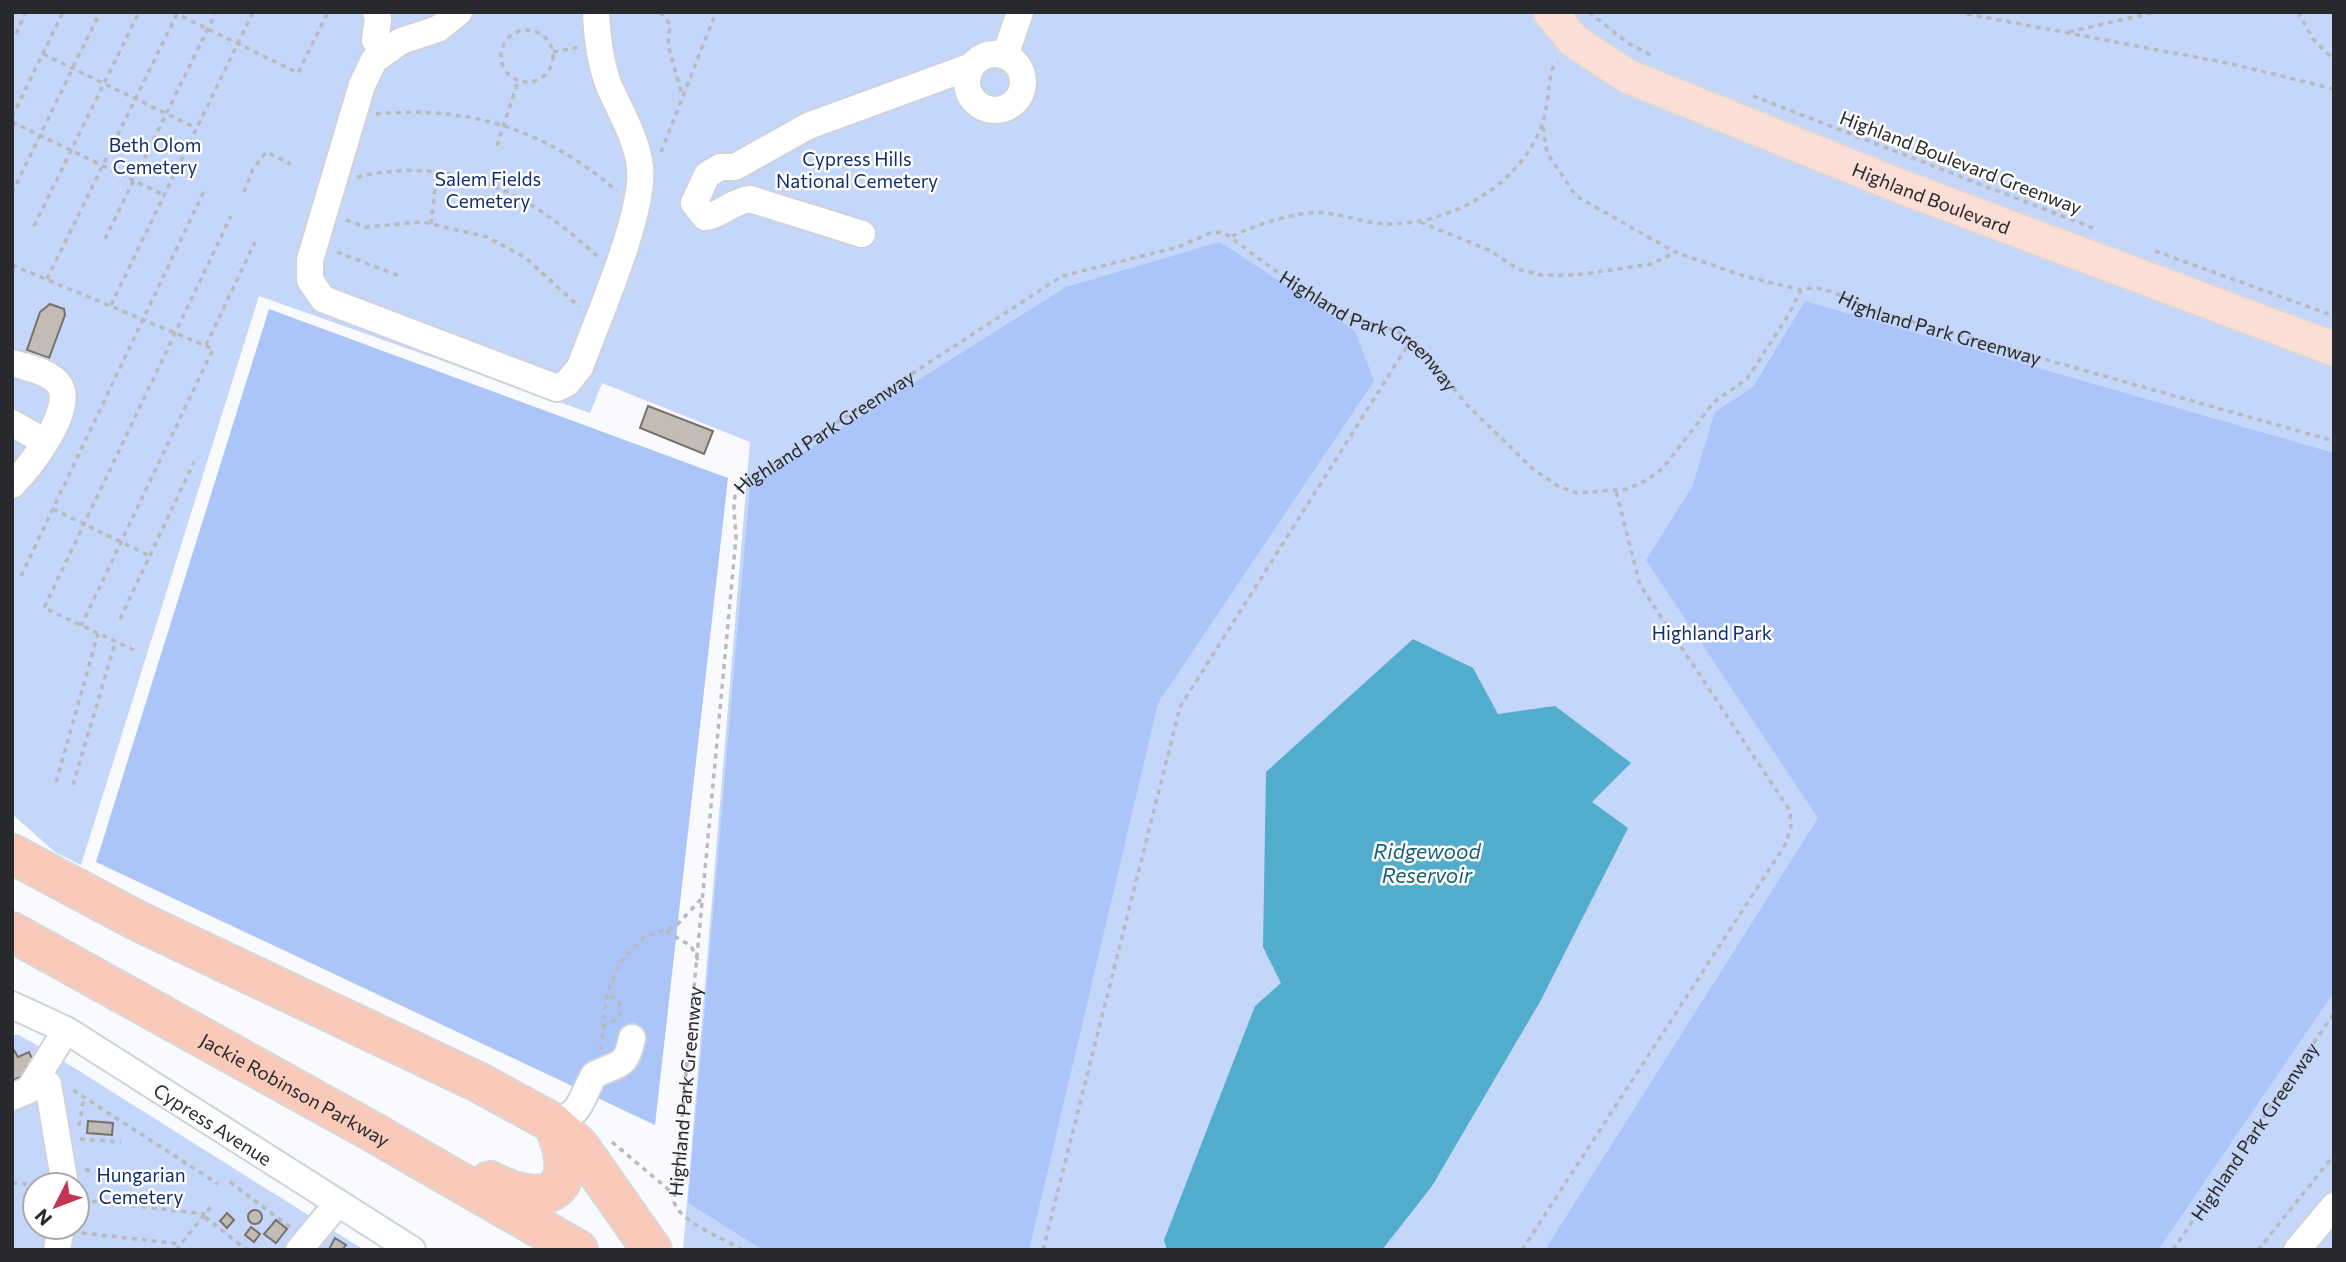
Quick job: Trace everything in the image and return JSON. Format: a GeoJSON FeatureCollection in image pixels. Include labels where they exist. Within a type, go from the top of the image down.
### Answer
{"type":"FeatureCollection","features":[{"type":"Feature","properties":{"kind":"highway"},"geometry":{"type":"LineString","coordinates":[[12,854],[103,904],[480,1083],[554,1123],[579,1146],[652,1250]]}},
{"type":"Feature","properties":{"kind":"highway","name":"Jackie Robinson Parkway"},"geometry":{"type":"LineString","coordinates":[[12,932],[371,1131],[578,1250]]}},
{"type":"Feature","properties":{"kind":"highway","name":"Jackie Robinson Parkway"},"geometry":{"type":"LineString","coordinates":[[12,959],[426,1188],[531,1250]]}},
{"type":"Feature","properties":{"kind":"highway"},"geometry":{"type":"LineString","coordinates":[[371,1131],[508,1191],[531,1197],[551,1191],[565,1171],[565,1152],[554,1123]]}},
{"type":"Feature","properties":{"kind":"main road","name":"Highland Boulevard"},"geometry":{"type":"LineString","coordinates":[[1550,12],[1574,41],[1627,76],[1902,187],[2334,349]]}},
{"type":"Feature","properties":{"kind":"street"},"geometry":{"type":"LineString","coordinates":[[376,12],[375,40],[384,53]]}},
{"type":"Feature","properties":{"kind":"street"},"geometry":{"type":"LineString","coordinates":[[459,12],[438,29],[401,41],[373,60],[353,116],[310,260],[310,280],[323,299],[556,388],[567,383],[580,367],[635,209],[640,166],[605,74],[597,43],[596,12]]}},
{"type":"Feature","properties":{"kind":"street"},"geometry":{"type":"LineString","coordinates":[[1005,56],[1020,12]]}},
{"type":"Feature","properties":{"kind":"street"},"geometry":{"type":"LineString","coordinates":[[862,234],[750,199],[737,201],[715,216],[705,217],[694,203],[707,175],[720,167],[735,167],[808,126],[972,66],[987,55],[1005,56],[1019,67],[1024,85],[1016,102],[1008,108],[990,110],[974,101],[967,84],[972,66]]}},
{"type":"Feature","properties":{"kind":"street"},"geometry":{"type":"LineString","coordinates":[[12,363],[48,375],[60,386],[64,402],[57,422],[45,442],[12,485]]}},
{"type":"Feature","properties":{"kind":"street"},"geometry":{"type":"LineString","coordinates":[[12,423],[45,442]]}},
{"type":"Feature","properties":{"kind":"street","name":"Cypress Avenue"},"geometry":{"type":"LineString","coordinates":[[12,1005],[66,1030],[412,1250]]}},
{"type":"Feature","properties":{"kind":"street"},"geometry":{"type":"LineString","coordinates":[[12,1097],[29,1090],[66,1030]]}},
{"type":"Feature","properties":{"kind":"street"},"geometry":{"type":"LineString","coordinates":[[554,1123],[577,1112],[594,1075],[621,1065],[628,1059],[632,1038]]}},
{"type":"Feature","properties":{"kind":"street"},"geometry":{"type":"LineString","coordinates":[[38,1076],[48,1084],[68,1171]]}},
{"type":"Feature","properties":{"kind":"street"},"geometry":{"type":"LineString","coordinates":[[303,1245],[338,1203]]}},
{"type":"Feature","properties":{"kind":"street"},"geometry":{"type":"LineString","coordinates":[[2297,1250],[2334,1206]]}},
{"type":"Feature","properties":{"kind":"path"},"geometry":{"type":"LineString","coordinates":[[16,34],[26,12]]}},
{"type":"Feature","properties":{"kind":"path"},"geometry":{"type":"LineString","coordinates":[[64,12],[12,119],[164,195]]}},
{"type":"Feature","properties":{"kind":"path"},"geometry":{"type":"LineString","coordinates":[[12,193],[100,12]]}},
{"type":"Feature","properties":{"kind":"path"},"geometry":{"type":"LineString","coordinates":[[34,226],[139,12]]}},
{"type":"Feature","properties":{"kind":"path"},"geometry":{"type":"LineString","coordinates":[[105,239],[216,12]]}},
{"type":"Feature","properties":{"kind":"path"},"geometry":{"type":"LineString","coordinates":[[111,305],[253,12]]}},
{"type":"Feature","properties":{"kind":"path"},"geometry":{"type":"LineString","coordinates":[[47,279],[176,13],[298,73],[328,12]]}},
{"type":"Feature","properties":{"kind":"path"},"geometry":{"type":"LineString","coordinates":[[660,12],[670,24],[667,45],[682,97]]}},
{"type":"Feature","properties":{"kind":"path"},"geometry":{"type":"LineString","coordinates":[[660,153],[716,12]]}},
{"type":"Feature","properties":{"kind":"path"},"geometry":{"type":"LineString","coordinates":[[1589,12],[1595,14],[1629,44],[1659,59]]}},
{"type":"Feature","properties":{"kind":"path"},"geometry":{"type":"LineString","coordinates":[[1957,12],[2232,64],[2334,89]]}},
{"type":"Feature","properties":{"kind":"path"},"geometry":{"type":"LineString","coordinates":[[2065,32],[2156,12]]}},
{"type":"Feature","properties":{"kind":"path"},"geometry":{"type":"LineString","coordinates":[[2298,12],[2313,38],[2334,60]]}},
{"type":"Feature","properties":{"kind":"path"},"geometry":{"type":"LineString","coordinates":[[533,30],[548,39],[553,52],[553,62],[545,76],[538,81],[518,81],[506,71],[502,63],[503,46],[515,32],[533,30]]}},
{"type":"Feature","properties":{"kind":"path"},"geometry":{"type":"LineString","coordinates":[[43,54],[196,128]]}},
{"type":"Feature","properties":{"kind":"path"},"geometry":{"type":"LineString","coordinates":[[1556,65],[1547,92],[1543,124],[1547,153],[1576,196],[1675,251],[1744,276],[1801,290]]}},
{"type":"Feature","properties":{"kind":"path"},"geometry":{"type":"LineString","coordinates":[[497,146],[518,81]]}},
{"type":"Feature","properties":{"kind":"path","name":"Highland Boulevard Greenway"},"geometry":{"type":"LineString","coordinates":[[1745,93],[2101,231]]}},
{"type":"Feature","properties":{"kind":"path"},"geometry":{"type":"LineString","coordinates":[[353,116],[415,110],[440,111],[504,125],[583,164],[635,209]]}},
{"type":"Feature","properties":{"kind":"path"},"geometry":{"type":"LineString","coordinates":[[1232,236],[1303,212],[1392,224],[1418,221],[1491,193],[1531,150],[1543,124]]}},
{"type":"Feature","properties":{"kind":"path"},"geometry":{"type":"LineString","coordinates":[[244,192],[253,169],[266,152],[291,164]]}},
{"type":"Feature","properties":{"kind":"path"},"geometry":{"type":"LineString","coordinates":[[431,223],[438,172]]}},
{"type":"Feature","properties":{"kind":"path"},"geometry":{"type":"LineString","coordinates":[[333,182],[385,173],[438,172],[492,186],[536,205],[614,272]]}},
{"type":"Feature","properties":{"kind":"path"},"geometry":{"type":"LineString","coordinates":[[21,576],[204,191]]}},
{"type":"Feature","properties":{"kind":"path"},"geometry":{"type":"LineString","coordinates":[[325,212],[365,227],[400,222],[431,223],[463,230],[503,245],[526,258],[573,305],[583,309]]}},
{"type":"Feature","properties":{"kind":"path"},"geometry":{"type":"LineString","coordinates":[[134,650],[44,608],[231,216]]}},
{"type":"Feature","properties":{"kind":"path"},"geometry":{"type":"LineString","coordinates":[[1418,221],[1489,250],[1518,270],[1541,275],[1576,275],[1652,264],[1675,251]]}},
{"type":"Feature","properties":{"kind":"path","name":"Highland Park Greenway"},"geometry":{"type":"LineString","coordinates":[[742,1250],[715,1232],[685,1219],[677,1212],[675,1195],[736,538],[734,493],[743,479],[761,471],[1062,276],[1178,247],[1210,233],[1223,232],[1232,236],[1273,269],[1352,318],[1397,331],[1411,340],[1429,356],[1465,403],[1533,469],[1558,486],[1577,493],[1615,491],[1647,480],[1663,468],[1714,402],[1747,379],[1786,319],[1801,290],[1810,287],[1828,291],[1871,310],[2334,441]]}},
{"type":"Feature","properties":{"kind":"path"},"geometry":{"type":"LineString","coordinates":[[206,345],[255,242]]}},
{"type":"Feature","properties":{"kind":"path"},"geometry":{"type":"LineString","coordinates":[[315,243],[402,276]]}},
{"type":"Feature","properties":{"kind":"path"},"geometry":{"type":"LineString","coordinates":[[2152,250],[2334,316]]}},
{"type":"Feature","properties":{"kind":"path"},"geometry":{"type":"LineString","coordinates":[[12,265],[213,349],[82,626]]}},
{"type":"Feature","properties":{"kind":"path"},"geometry":{"type":"LineString","coordinates":[[1043,1250],[1181,707],[1411,340]]}},
{"type":"Feature","properties":{"kind":"path"},"geometry":{"type":"LineString","coordinates":[[120,619],[194,463]]}},
{"type":"Feature","properties":{"kind":"path"},"geometry":{"type":"LineString","coordinates":[[1522,1250],[1785,845],[1791,828],[1790,811],[1640,585],[1615,491]]}},
{"type":"Feature","properties":{"kind":"path"},"geometry":{"type":"LineString","coordinates":[[53,509],[150,556]]}},
{"type":"Feature","properties":{"kind":"path"},"geometry":{"type":"LineString","coordinates":[[56,782],[98,634]]}},
{"type":"Feature","properties":{"kind":"path"},"geometry":{"type":"LineString","coordinates":[[74,785],[116,642]]}},
{"type":"Feature","properties":{"kind":"path"},"geometry":{"type":"LineString","coordinates":[[594,1075],[601,1051],[607,992],[621,961],[644,937],[686,918],[704,896]]}},
{"type":"Feature","properties":{"kind":"path"},"geometry":{"type":"LineString","coordinates":[[664,930],[691,946],[698,962]]}},
{"type":"Feature","properties":{"kind":"path"},"geometry":{"type":"LineString","coordinates":[[602,1026],[614,1021],[621,1013],[619,1003],[607,992]]}},
{"type":"Feature","properties":{"kind":"path","name":"Highland Park Greenway"},"geometry":{"type":"LineString","coordinates":[[2173,1250],[2334,1013]]}},
{"type":"Feature","properties":{"kind":"path"},"geometry":{"type":"LineString","coordinates":[[38,1076],[218,1184]]}},
{"type":"Feature","properties":{"kind":"path"},"geometry":{"type":"LineString","coordinates":[[606,1137],[675,1195]]}},
{"type":"Feature","properties":{"kind":"path"},"geometry":{"type":"LineString","coordinates":[[78,1139],[121,1142]]}},
{"type":"Feature","properties":{"kind":"path"},"geometry":{"type":"LineString","coordinates":[[2258,1250],[2334,1155]]}},
{"type":"Feature","properties":{"kind":"path"},"geometry":{"type":"LineString","coordinates":[[91,1177],[177,1179]]}},
{"type":"Feature","properties":{"kind":"path"},"geometry":{"type":"LineString","coordinates":[[230,1182],[303,1245]]}},
{"type":"Feature","properties":{"kind":"path"},"geometry":{"type":"LineString","coordinates":[[91,1202],[205,1215],[247,1250]]}},
{"type":"Feature","properties":{"kind":"path"},"geometry":{"type":"LineString","coordinates":[[176,1250],[213,1205]]}},
{"type":"Feature","properties":{"kind":"path"},"geometry":{"type":"LineString","coordinates":[[91,1238],[181,1244]]}},
{"type":"Feature","properties":{"kind":"green space","name":"Highland Park"},"geometry":{"type":"Polygon","coordinates":[[[12,12],[2334,12],[2334,1250],[683,1250],[750,442],[602,383],[590,413],[259,296],[81,865],[55,852],[12,814],[12,12]]]}},
{"type":"Feature","properties":{"kind":"green space"},"geometry":{"type":"Polygon","coordinates":[[[1220,242],[1355,331],[1374,381],[1158,703],[1029,1250],[763,1250],[688,1203],[750,486],[1066,287],[1220,242]]]}},
{"type":"Feature","properties":{"kind":"green space"},"geometry":{"type":"Polygon","coordinates":[[[1805,301],[2334,453],[2334,992],[2158,1250],[1545,1250],[1818,818],[1646,560],[1692,487],[1715,412],[1753,387],[1805,301]]]}},
{"type":"Feature","properties":{"kind":"green space"},"geometry":{"type":"Polygon","coordinates":[[[269,309],[728,478],[655,1125],[96,862],[269,309]]]}},
{"type":"Feature","properties":{"kind":"green space","name":"Hungarian Cemetery"},"geometry":{"type":"Polygon","coordinates":[[[12,1035],[19,1035],[52,1054],[364,1250],[12,1250],[12,1035]]]}},
{"type":"Feature","properties":{"kind":"water","name":"Ridgewood Reservoir"},"geometry":{"type":"Polygon","coordinates":[[[1413,639],[1473,668],[1498,714],[1555,706],[1631,763],[1592,802],[1628,828],[1541,1000],[1432,1186],[1382,1250],[1167,1250],[1164,1240],[1255,1006],[1281,983],[1263,947],[1266,772],[1413,639]]]}},
{"type":"Feature","properties":{"kind":"building"},"geometry":{"type":"Polygon","coordinates":[[[50,304],[64,309],[65,315],[49,358],[27,350],[40,312],[50,304]]]}},
{"type":"Feature","properties":{"kind":"building"},"geometry":{"type":"Polygon","coordinates":[[[648,406],[713,431],[704,454],[640,428],[648,406]]]}},
{"type":"Feature","properties":{"kind":"building"},"geometry":{"type":"Polygon","coordinates":[[[12,1047],[18,1057],[29,1052],[34,1063],[26,1067],[29,1073],[12,1081],[12,1047]]]}},
{"type":"Feature","properties":{"kind":"building"},"geometry":{"type":"Polygon","coordinates":[[[88,1121],[113,1123],[112,1135],[87,1133],[88,1121]]]}},
{"type":"Feature","properties":{"kind":"building"},"geometry":{"type":"Polygon","coordinates":[[[252,1210],[258,1210],[262,1217],[258,1224],[252,1224],[248,1220],[248,1214],[252,1210]]]}},
{"type":"Feature","properties":{"kind":"building"},"geometry":{"type":"Polygon","coordinates":[[[227,1213],[234,1220],[227,1228],[220,1221],[227,1213]]]}},
{"type":"Feature","properties":{"kind":"building"},"geometry":{"type":"Polygon","coordinates":[[[276,1220],[287,1229],[276,1243],[264,1234],[276,1220]]]}},
{"type":"Feature","properties":{"kind":"building"},"geometry":{"type":"Polygon","coordinates":[[[251,1227],[260,1234],[254,1242],[245,1235],[251,1227]]]}},
{"type":"Feature","properties":{"kind":"building"},"geometry":{"type":"Polygon","coordinates":[[[335,1238],[346,1245],[342,1250],[329,1249],[335,1238]]]}},
{"type":"Feature","properties":{"kind":"park label","name":"Beth Olom Cemetery"},"geometry":{"type":"Point","coordinates":[155,155]}},
{"type":"Feature","properties":{"kind":"park label","name":"Cypress Hills National Cemetery"},"geometry":{"type":"Point","coordinates":[857,169]}},
{"type":"Feature","properties":{"kind":"park label","name":"Salem Fields Cemetery"},"geometry":{"type":"Point","coordinates":[488,189]}}]}
